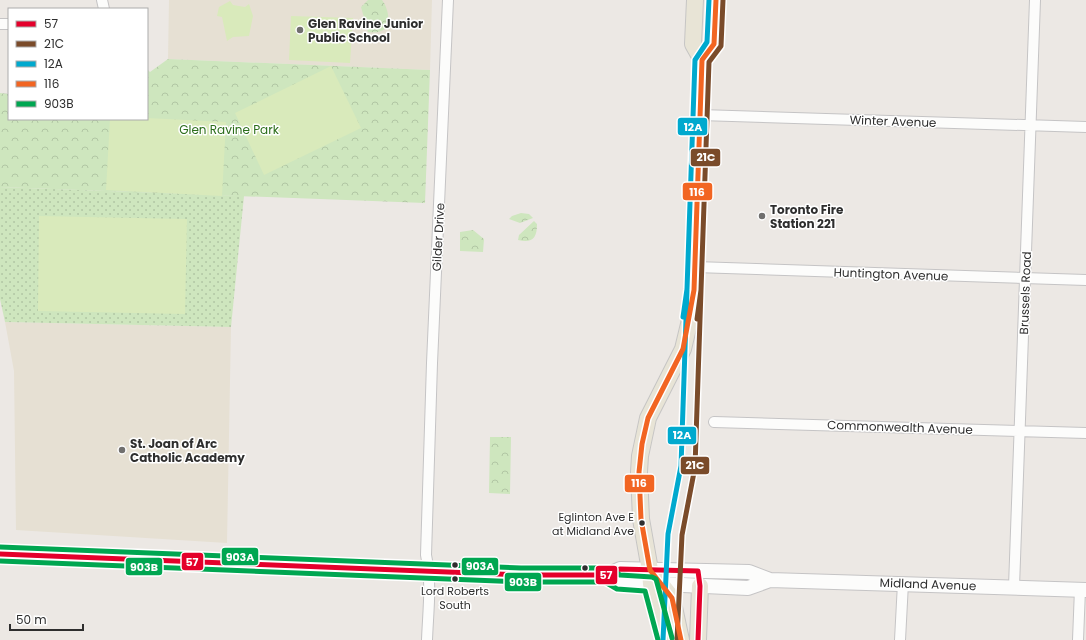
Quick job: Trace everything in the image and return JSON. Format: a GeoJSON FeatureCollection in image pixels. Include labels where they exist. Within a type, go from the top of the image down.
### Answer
{"type":"FeatureCollection","features":[{"type":"Feature","properties":{"kind":"main road"},"geometry":{"type":"LineString","coordinates":[[665,640],[642,519],[639,472],[640,456],[648,418],[682,349],[689,324],[694,290],[702,60],[693,44],[695,0]]}},
{"type":"Feature","properties":{"kind":"main road"},"geometry":{"type":"LineString","coordinates":[[702,60],[714,44],[716,0]]}},
{"type":"Feature","properties":{"kind":"main road","name":"Midland Avenue"},"geometry":{"type":"LineString","coordinates":[[0,554],[429,570],[521,575],[607,575],[620,569],[654,579],[700,586],[748,588],[770,580]]}},
{"type":"Feature","properties":{"kind":"main road","name":"Midland Avenue"},"geometry":{"type":"LineString","coordinates":[[654,579],[749,572],[770,580],[1083,589]]}},
{"type":"Feature","properties":{"kind":"main road"},"geometry":{"type":"LineString","coordinates":[[654,579],[672,598],[681,640]]}},
{"type":"Feature","properties":{"kind":"main road"},"geometry":{"type":"LineString","coordinates":[[698,640],[700,586]]}},
{"type":"Feature","properties":{"kind":"street","name":"Gilder Drive"},"geometry":{"type":"LineString","coordinates":[[427,640],[429,570],[426,555],[431,392],[448,0]]}},
{"type":"Feature","properties":{"kind":"street","name":"Brussels Road"},"geometry":{"type":"LineString","coordinates":[[1014,587],[1026,279],[1029,126],[1035,0]]}},
{"type":"Feature","properties":{"kind":"street","name":"Winter Avenue"},"geometry":{"type":"LineString","coordinates":[[700,115],[1086,127]]}},
{"type":"Feature","properties":{"kind":"street","name":"Huntington Avenue"},"geometry":{"type":"LineString","coordinates":[[695,267],[1086,280]]}},
{"type":"Feature","properties":{"kind":"street","name":"Commonwealth Avenue"},"geometry":{"type":"LineString","coordinates":[[714,422],[1086,433]]}},
{"type":"Feature","properties":{"kind":"street"},"geometry":{"type":"LineString","coordinates":[[900,640],[903,583]]}},
{"type":"Feature","properties":{"kind":"street"},"geometry":{"type":"LineString","coordinates":[[1078,640],[1083,589]]}},
{"type":"Feature","properties":{"kind":"shaded area","name":"Glen Ravine Junior Public School"},"geometry":{"type":"Polygon","coordinates":[[[169,0],[432,0],[430,70],[168,59],[169,0]]]}},
{"type":"Feature","properties":{"kind":"shaded area","name":"St. Joan of Arc Catholic Academy"},"geometry":{"type":"Polygon","coordinates":[[[5,322],[231,327],[227,543],[16,530],[14,371],[5,322]]]}},
{"type":"Feature","properties":{"kind":"green space"},"geometry":{"type":"Polygon","coordinates":[[[368,0],[382,0],[386,7],[388,17],[387,25],[385,29],[379,32],[368,32],[361,7],[368,0]]]}},
{"type":"Feature","properties":{"kind":"green space"},"geometry":{"type":"Polygon","coordinates":[[[230,1],[233,5],[245,7],[249,4],[253,16],[249,36],[233,37],[227,41],[222,17],[217,16],[219,7],[230,1]]]}},
{"type":"Feature","properties":{"kind":"green space"},"geometry":{"type":"Polygon","coordinates":[[[291,16],[353,18],[350,63],[289,60],[291,16]]]}},
{"type":"Feature","properties":{"kind":"green space","name":"Glen Ravine Park"},"geometry":{"type":"Polygon","coordinates":[[[168,59],[430,70],[425,203],[0,187],[0,93],[8,94],[8,120],[148,120],[148,70],[150,72],[168,59]]]}},
{"type":"Feature","properties":{"kind":"green space"},"geometry":{"type":"Polygon","coordinates":[[[331,66],[361,128],[264,175],[235,113],[331,66]]]}},
{"type":"Feature","properties":{"kind":"green space"},"geometry":{"type":"Polygon","coordinates":[[[148,118],[226,122],[222,196],[106,190],[110,120],[148,120],[148,118]]]}},
{"type":"Feature","properties":{"kind":"green space"},"geometry":{"type":"Polygon","coordinates":[[[0,187],[244,196],[231,327],[5,322],[0,299],[0,187]]]}},
{"type":"Feature","properties":{"kind":"green space"},"geometry":{"type":"Polygon","coordinates":[[[521,213],[529,214],[533,218],[520,223],[509,219],[512,216],[521,213]]]}},
{"type":"Feature","properties":{"kind":"green space"},"geometry":{"type":"Polygon","coordinates":[[[39,216],[187,219],[185,314],[38,311],[39,216]]]}},
{"type":"Feature","properties":{"kind":"green space"},"geometry":{"type":"Polygon","coordinates":[[[534,221],[537,224],[537,229],[533,239],[527,241],[518,240],[519,235],[534,221]]]}},
{"type":"Feature","properties":{"kind":"green space"},"geometry":{"type":"Polygon","coordinates":[[[473,230],[484,239],[483,252],[460,251],[460,232],[473,230]]]}},
{"type":"Feature","properties":{"kind":"green space"},"geometry":{"type":"Polygon","coordinates":[[[490,437],[511,437],[510,494],[489,493],[490,437]]]}},
{"type":"Feature","properties":{"kind":"transit line","name":"12A"},"geometry":{"type":"LineString","coordinates":[[683,317],[687,289],[695,60],[707,42],[709,0]]}},
{"type":"Feature","properties":{"kind":"transit line","name":"116"},"geometry":{"type":"LineString","coordinates":[[681,640],[672,598],[650,570],[641,519],[639,472],[642,444],[648,418],[683,349],[694,290],[702,60],[714,44],[716,0]]}},
{"type":"Feature","properties":{"kind":"transit line","name":"21C"},"geometry":{"type":"LineString","coordinates":[[697,319],[701,290],[709,62],[721,46],[723,0]]}},
{"type":"Feature","properties":{"kind":"transit line","name":"12A"},"geometry":{"type":"LineString","coordinates":[[663,640],[668,534],[681,466],[687,290]]}},
{"type":"Feature","properties":{"kind":"transit line","name":"21C"},"geometry":{"type":"LineString","coordinates":[[677,640],[682,535],[695,467],[701,290]]}},
{"type":"Feature","properties":{"kind":"transit line","name":"903A"},"geometry":{"type":"LineString","coordinates":[[0,547],[521,568],[608,568],[620,575],[652,577],[656,579],[672,638]]}},
{"type":"Feature","properties":{"kind":"transit line","name":"57"},"geometry":{"type":"LineString","coordinates":[[0,554],[521,575],[607,575],[620,569],[698,571],[700,586],[698,640]]}},
{"type":"Feature","properties":{"kind":"transit line","name":"903B"},"geometry":{"type":"LineString","coordinates":[[0,561],[521,582],[605,582],[617,589],[645,591],[658,640]]}},
{"type":"Feature","properties":{"kind":"place","name":"Glen Ravine Junior Public School"},"geometry":{"type":"Point","coordinates":[300,30]}},
{"type":"Feature","properties":{"kind":"place","name":"Toronto Fire Station 221"},"geometry":{"type":"Point","coordinates":[762,216]}},
{"type":"Feature","properties":{"kind":"place","name":"St. Joan of Arc Catholic Academy"},"geometry":{"type":"Point","coordinates":[122,450]}},
{"type":"Feature","properties":{"kind":"place","name":"Eglinton Ave E at Midland Ave"},"geometry":{"type":"Point","coordinates":[642,523]}},
{"type":"Feature","properties":{"kind":"place","name":"Lord Roberts South"},"geometry":{"type":"Point","coordinates":[455,579]}}]}
